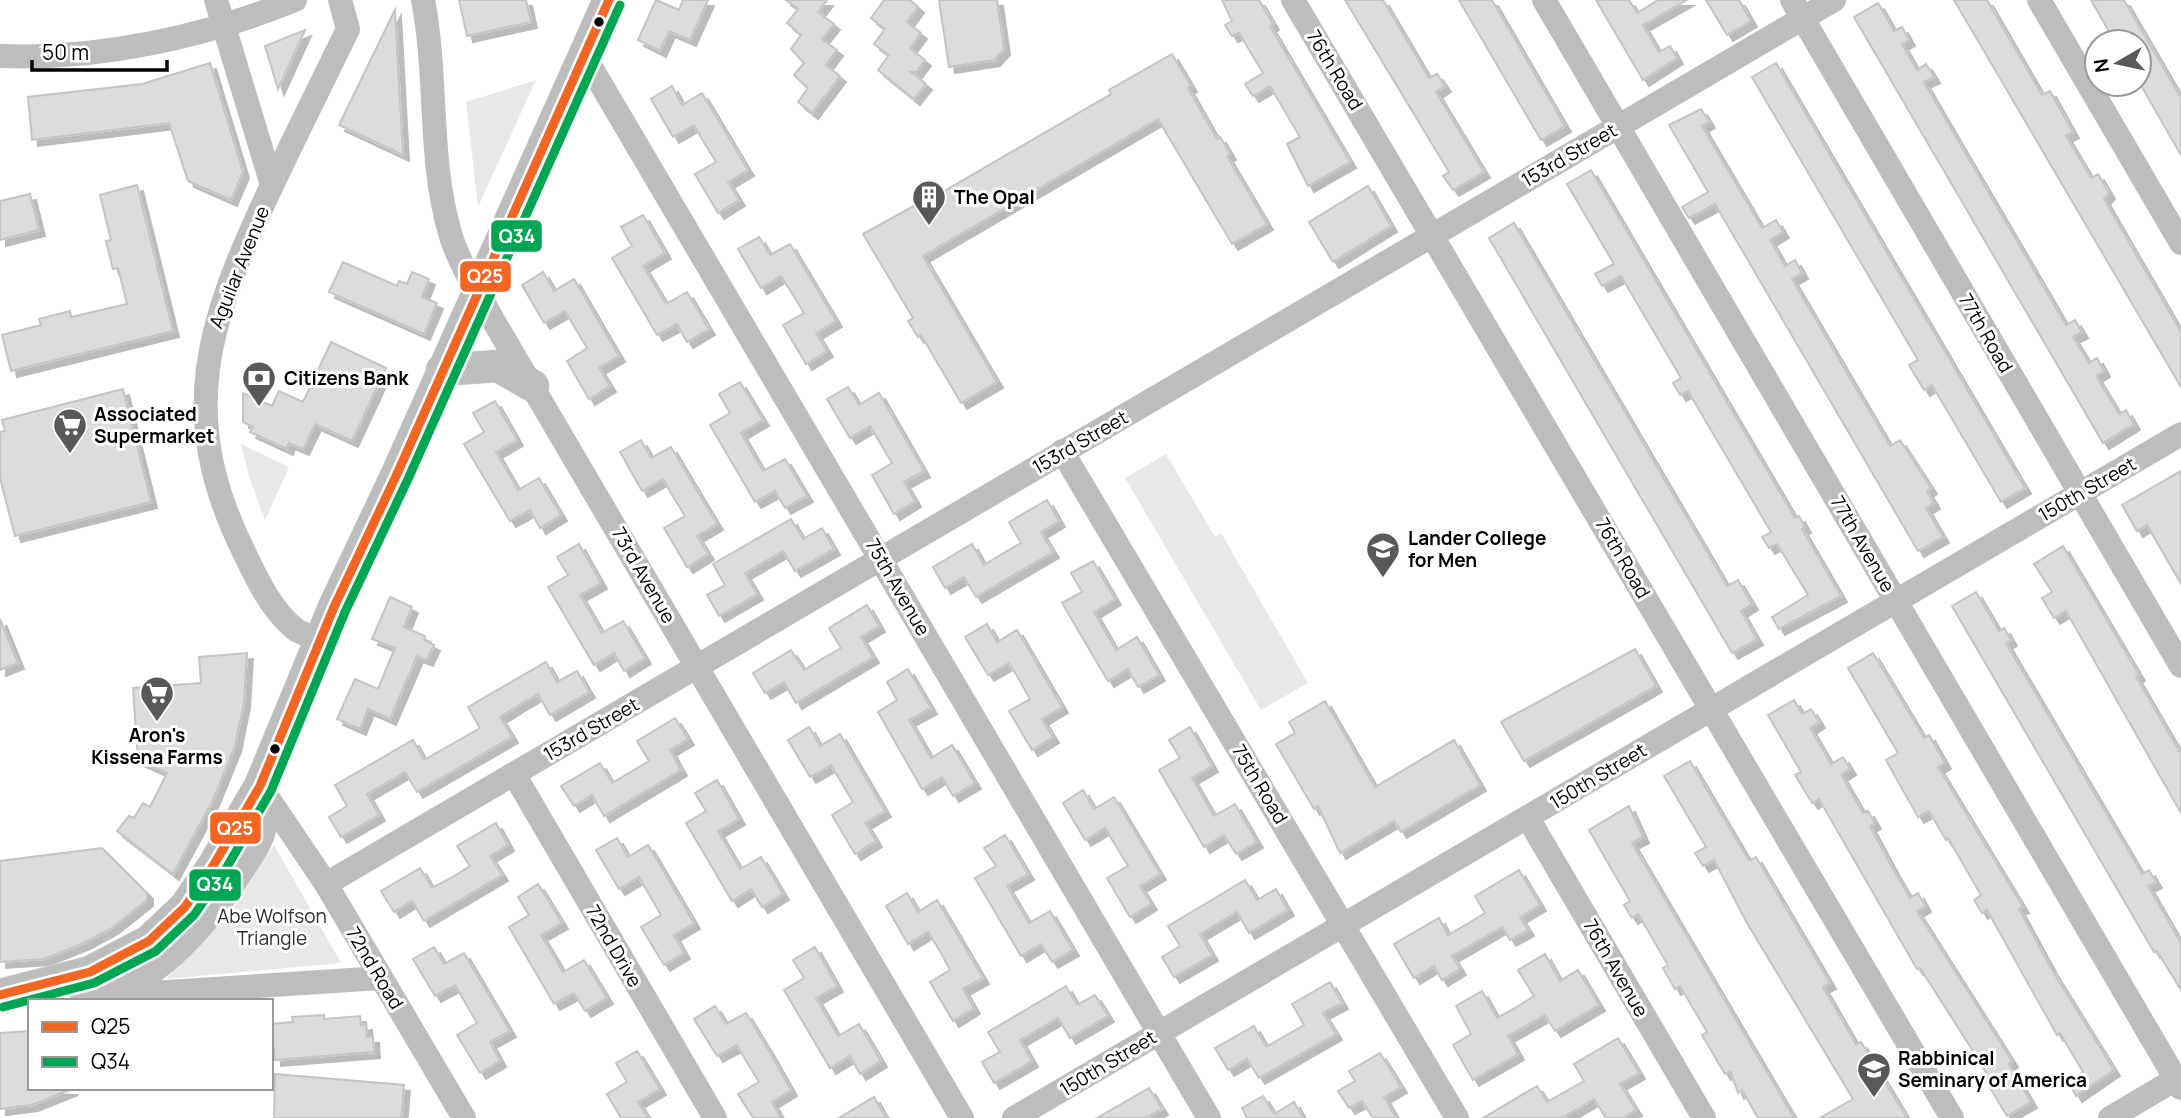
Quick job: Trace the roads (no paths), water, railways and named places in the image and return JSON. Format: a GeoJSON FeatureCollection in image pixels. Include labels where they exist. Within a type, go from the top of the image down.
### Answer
{"type":"FeatureCollection","features":[{"type":"Feature","properties":{"kind":"main road"},"geometry":{"type":"LineString","coordinates":[[0,995],[90,972],[149,941],[185,907],[213,866],[260,786],[320,638],[609,0]]}},
{"type":"Feature","properties":{"kind":"main road"},"geometry":{"type":"LineString","coordinates":[[442,370],[498,366],[533,386]]}},
{"type":"Feature","properties":{"kind":"main road"},"geometry":{"type":"LineString","coordinates":[[92,999],[119,989],[159,963],[213,909],[260,829],[260,786]]}},
{"type":"Feature","properties":{"kind":"main road"},"geometry":{"type":"LineString","coordinates":[[0,1011],[28,1011]]}},
{"type":"Feature","properties":{"kind":"street"},"geometry":{"type":"LineString","coordinates":[[216,0],[272,185]]}},
{"type":"Feature","properties":{"kind":"street"},"geometry":{"type":"LineString","coordinates":[[0,56],[117,48],[223,25],[295,0]]}},
{"type":"Feature","properties":{"kind":"street","name":"Aguilar Avenue"},"geometry":{"type":"LineString","coordinates":[[320,638],[297,631],[257,578],[219,496],[207,434],[206,374],[212,335],[234,268],[348,29],[340,0]]}},
{"type":"Feature","properties":{"kind":"street","name":"73rd Avenue"},"geometry":{"type":"LineString","coordinates":[[423,0],[430,41],[440,185],[451,234],[478,293],[962,1118]]}},
{"type":"Feature","properties":{"kind":"street","name":"76th Road"},"geometry":{"type":"LineString","coordinates":[[1293,0],[1434,235],[1952,1118]]}},
{"type":"Feature","properties":{"kind":"street","name":"77th Avenue"},"geometry":{"type":"LineString","coordinates":[[1544,0],[2179,1081]]}},
{"type":"Feature","properties":{"kind":"street","name":"153rd Street"},"geometry":{"type":"LineString","coordinates":[[326,884],[1618,127],[1797,9],[1834,0]]}},
{"type":"Feature","properties":{"kind":"street"},"geometry":{"type":"LineString","coordinates":[[2039,0],[2181,243]]}},
{"type":"Feature","properties":{"kind":"street","name":"77th Road"},"geometry":{"type":"LineString","coordinates":[[1797,9],[2181,666]]}},
{"type":"Feature","properties":{"kind":"street","name":"75th Avenue"},"geometry":{"type":"LineString","coordinates":[[585,57],[1209,1118]]}},
{"type":"Feature","properties":{"kind":"street","name":"150th Street"},"geometry":{"type":"LineString","coordinates":[[1014,1118],[2181,434]]}},
{"type":"Feature","properties":{"kind":"street","name":"75th Road"},"geometry":{"type":"LineString","coordinates":[[1062,452],[1457,1118]]}},
{"type":"Feature","properties":{"kind":"street","name":"72nd Drive"},"geometry":{"type":"LineString","coordinates":[[514,774],[715,1118]]}},
{"type":"Feature","properties":{"kind":"street","name":"72nd Road"},"geometry":{"type":"LineString","coordinates":[[260,786],[326,884],[464,1118]]}},
{"type":"Feature","properties":{"kind":"street","name":"76th Avenue"},"geometry":{"type":"LineString","coordinates":[[1528,818],[1704,1118]]}},
{"type":"Feature","properties":{"kind":"street"},"geometry":{"type":"LineString","coordinates":[[92,999],[381,978]]}},
{"type":"Feature","properties":{"kind":"street"},"geometry":{"type":"LineString","coordinates":[[2110,1118],[2179,1081]]}},
{"type":"Feature","properties":{"kind":"place","name":"The Opal"},"geometry":{"type":"Point","coordinates":[929,227]}},
{"type":"Feature","properties":{"kind":"place","name":"Citizens Bank"},"geometry":{"type":"Point","coordinates":[259,408]}},
{"type":"Feature","properties":{"kind":"place","name":"Associated Supermarket"},"geometry":{"type":"Point","coordinates":[70,455]}},
{"type":"Feature","properties":{"kind":"place","name":"Lander College for Men"},"geometry":{"type":"Point","coordinates":[1383,579]}},
{"type":"Feature","properties":{"kind":"place","name":"Aron's Kissena Farms"},"geometry":{"type":"Point","coordinates":[157,723]}},
{"type":"Feature","properties":{"kind":"place","name":"Rabbinical Seminary of America"},"geometry":{"type":"Point","coordinates":[1874,1099]}},
{"type":"Feature","properties":{"kind":"park label","name":"Abe Wolfson Triangle"},"geometry":{"type":"Point","coordinates":[272,927]}}]}
